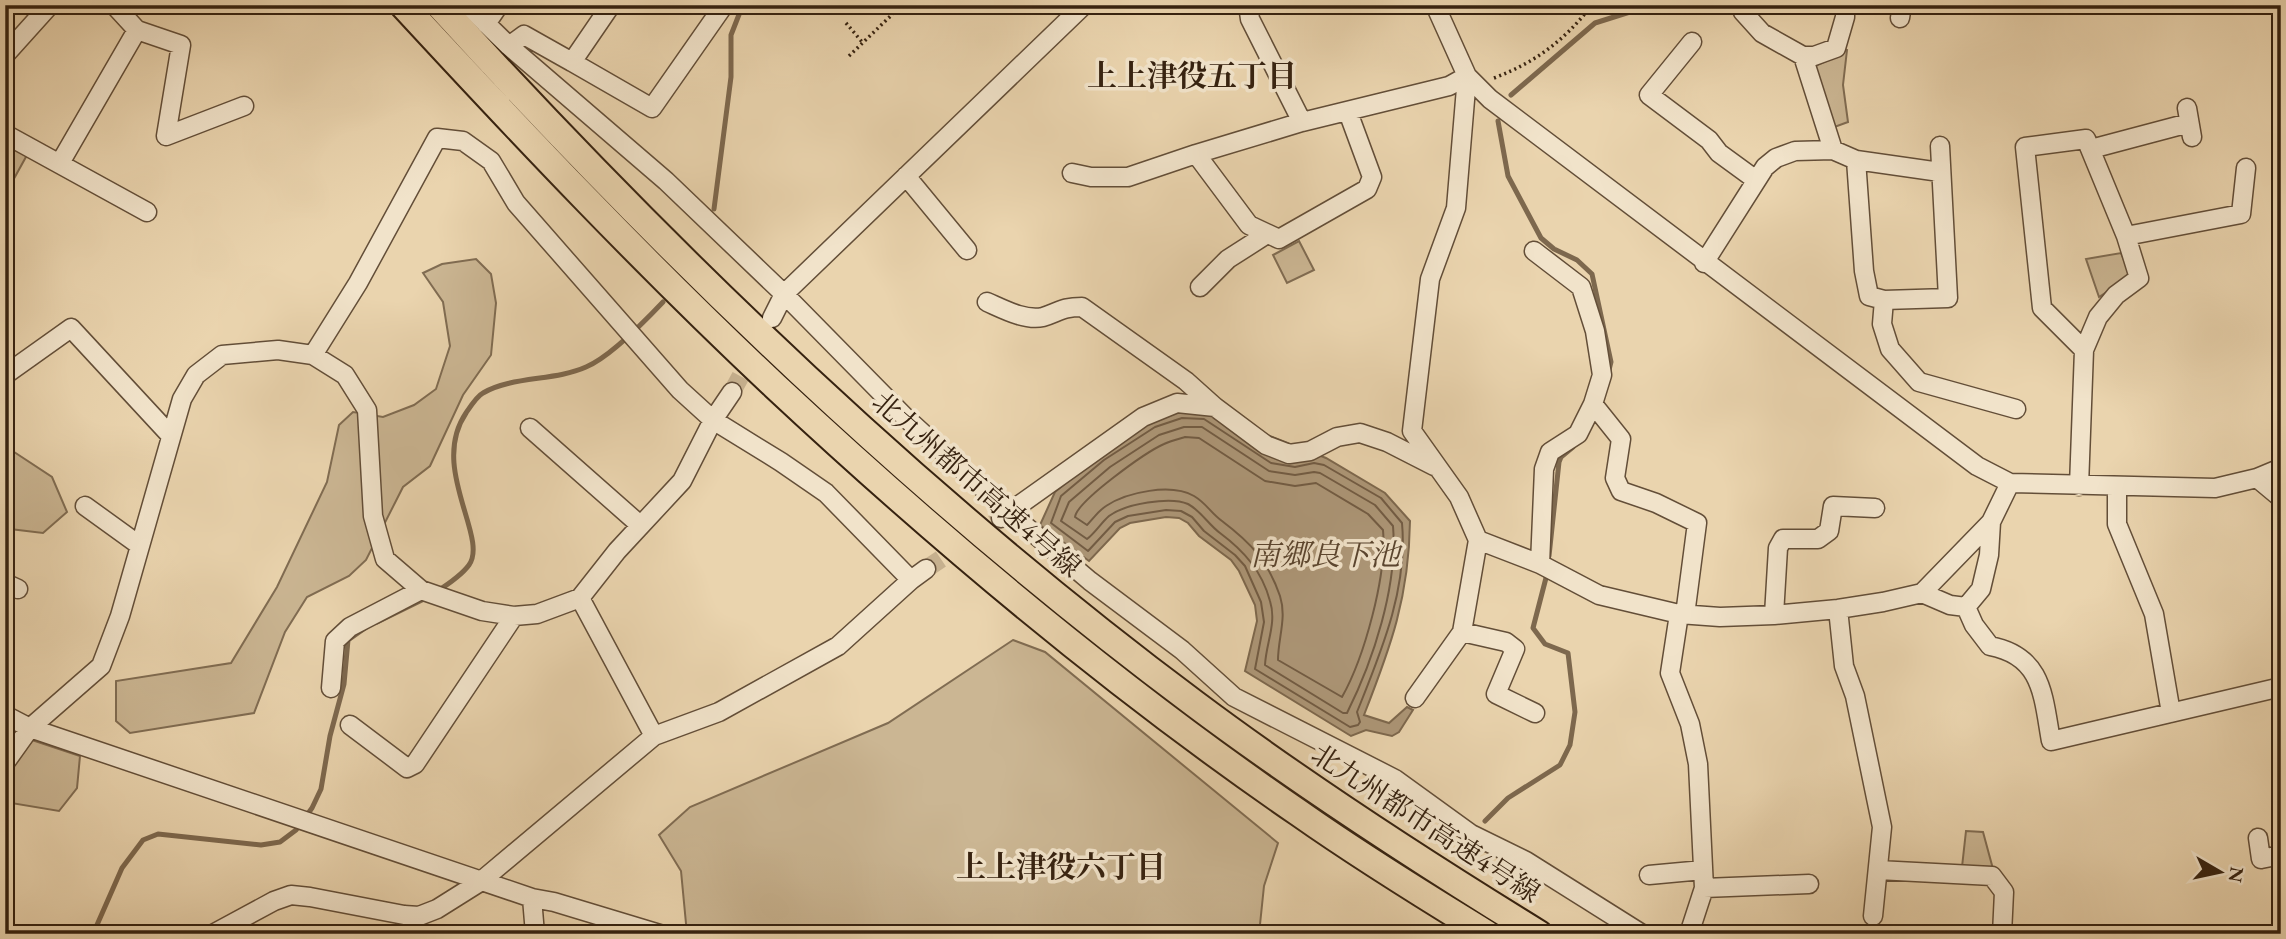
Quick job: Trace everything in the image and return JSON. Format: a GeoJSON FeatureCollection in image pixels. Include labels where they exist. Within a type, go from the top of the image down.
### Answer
{"type":"FeatureCollection","features":[{"type":"Feature","properties":{"kind":"highway"},"geometry":{"type":"LineString","coordinates":[[403,5],[574,186],[765,376],[976,564],[1179,727],[1287,805],[1487,934]]}},
{"type":"Feature","properties":{"kind":"highway","name":"北九州都市高速4号線"},"geometry":{"type":"LineString","coordinates":[[439,5],[592,167],[692,267],[889,452],[993,543],[1174,688],[1315,791],[1433,869],[1539,934]]}},
{"type":"Feature","properties":{"kind":"street"},"geometry":{"type":"LineString","coordinates":[[5,55],[50,5]]}},
{"type":"Feature","properties":{"kind":"street"},"geometry":{"type":"LineString","coordinates":[[114,5],[137,30],[181,45],[166,136],[244,106]]}},
{"type":"Feature","properties":{"kind":"street"},"geometry":{"type":"LineString","coordinates":[[467,5],[509,46],[666,181],[784,294],[1005,516],[1182,650],[1234,697],[1395,779],[1471,834],[1526,861],[1642,934]]}},
{"type":"Feature","properties":{"kind":"street"},"geometry":{"type":"LineString","coordinates":[[486,24],[499,5]]}},
{"type":"Feature","properties":{"kind":"street"},"geometry":{"type":"LineString","coordinates":[[572,62],[611,5]]}},
{"type":"Feature","properties":{"kind":"street"},"geometry":{"type":"LineString","coordinates":[[509,46],[524,35],[652,108],[724,5]]}},
{"type":"Feature","properties":{"kind":"street"},"geometry":{"type":"LineString","coordinates":[[772,318],[784,294],[1084,5]]}},
{"type":"Feature","properties":{"kind":"street"},"geometry":{"type":"LineString","coordinates":[[1248,5],[1250,19],[1301,122]]}},
{"type":"Feature","properties":{"kind":"street"},"geometry":{"type":"LineString","coordinates":[[1435,5],[1471,81],[1490,99],[1978,466],[2010,483],[2215,488],[2257,478],[2281,468]]}},
{"type":"Feature","properties":{"kind":"street"},"geometry":{"type":"LineString","coordinates":[[1741,5],[1743,12],[1762,33],[1803,55],[1814,56],[1836,48],[1845,17],[1845,5]]}},
{"type":"Feature","properties":{"kind":"street"},"geometry":{"type":"LineString","coordinates":[[60,163],[137,30]]}},
{"type":"Feature","properties":{"kind":"street"},"geometry":{"type":"LineString","coordinates":[[1692,42],[1649,94],[1709,141],[1718,153],[1756,180]]}},
{"type":"Feature","properties":{"kind":"street"},"geometry":{"type":"LineString","coordinates":[[1803,55],[1833,150]]}},
{"type":"Feature","properties":{"kind":"street"},"geometry":{"type":"LineString","coordinates":[[1072,173],[1091,177],[1128,177],[1301,122],[1471,81]]}},
{"type":"Feature","properties":{"kind":"street"},"geometry":{"type":"LineString","coordinates":[[1415,698],[1462,632],[1478,540],[1459,497],[1412,431],[1430,279],[1456,208],[1471,81]]}},
{"type":"Feature","properties":{"kind":"street"},"geometry":{"type":"LineString","coordinates":[[1196,154],[1249,225],[1279,239],[1367,189],[1373,177],[1348,112]]}},
{"type":"Feature","properties":{"kind":"street"},"geometry":{"type":"LineString","coordinates":[[2091,149],[2189,123]]}},
{"type":"Feature","properties":{"kind":"street"},"geometry":{"type":"LineString","coordinates":[[5,134],[147,212]]}},
{"type":"Feature","properties":{"kind":"street"},"geometry":{"type":"LineString","coordinates":[[313,355],[358,283],[437,138],[463,141],[491,161],[516,203],[680,390],[713,420],[782,461],[826,493],[911,580]]}},
{"type":"Feature","properties":{"kind":"street"},"geometry":{"type":"LineString","coordinates":[[2079,486],[2084,350],[2098,317],[2116,295],[2139,278],[2126,236],[2086,139],[2025,147],[2042,308],[2084,350]]}},
{"type":"Feature","properties":{"kind":"street"},"geometry":{"type":"LineString","coordinates":[[1856,160],[1864,271],[1869,296],[1884,300],[1948,298],[1940,146]]}},
{"type":"Feature","properties":{"kind":"street"},"geometry":{"type":"LineString","coordinates":[[1704,262],[1756,180],[1776,158],[1795,151],[1833,150],[1856,160],[1940,172]]}},
{"type":"Feature","properties":{"kind":"street"},"geometry":{"type":"LineString","coordinates":[[2126,236],[2241,214],[2246,168]]}},
{"type":"Feature","properties":{"kind":"street"},"geometry":{"type":"LineString","coordinates":[[906,176],[967,250]]}},
{"type":"Feature","properties":{"kind":"street"},"geometry":{"type":"LineString","coordinates":[[1200,287],[1228,259],[1267,234]]}},
{"type":"Feature","properties":{"kind":"street"},"geometry":{"type":"LineString","coordinates":[[1534,251],[1581,287],[1595,331],[1602,375],[1593,404],[1578,434],[1550,452],[1544,469],[1539,564]]}},
{"type":"Feature","properties":{"kind":"street"},"geometry":{"type":"LineString","coordinates":[[1884,300],[1882,324],[1890,349],[1919,382],[2016,409]]}},
{"type":"Feature","properties":{"kind":"street"},"geometry":{"type":"LineString","coordinates":[[987,302],[1017,315],[1041,318],[1066,307],[1082,307],[1186,381],[1215,407],[1266,445],[1289,454],[1310,451],[1337,437],[1360,433],[1387,442],[1440,469]]}},
{"type":"Feature","properties":{"kind":"street"},"geometry":{"type":"LineString","coordinates":[[5,375],[71,328],[171,436]]}},
{"type":"Feature","properties":{"kind":"street"},"geometry":{"type":"LineString","coordinates":[[5,763],[30,728],[101,666],[120,616],[181,398],[196,374],[222,355],[278,350],[313,355],[345,375],[367,410],[373,516],[385,559],[425,591],[482,611],[514,616],[537,614],[580,598],[617,551],[681,481],[713,420],[732,392]]}},
{"type":"Feature","properties":{"kind":"street"},"geometry":{"type":"LineString","coordinates":[[1005,516],[1143,418],[1177,403],[1215,407]]}},
{"type":"Feature","properties":{"kind":"street"},"geometry":{"type":"LineString","coordinates":[[1593,404],[1621,439],[1615,478],[1621,491],[1656,503],[1697,523],[1670,673],[1690,724],[1698,764],[1704,888],[1689,934]]}},
{"type":"Feature","properties":{"kind":"street"},"geometry":{"type":"LineString","coordinates":[[530,428],[640,525]]}},
{"type":"Feature","properties":{"kind":"street"},"geometry":{"type":"LineString","coordinates":[[2257,478],[2281,498]]}},
{"type":"Feature","properties":{"kind":"street"},"geometry":{"type":"LineString","coordinates":[[1922,593],[1991,522],[2010,483]]}},
{"type":"Feature","properties":{"kind":"street"},"geometry":{"type":"LineString","coordinates":[[2117,486],[2117,524],[2154,614],[2171,713]]}},
{"type":"Feature","properties":{"kind":"street"},"geometry":{"type":"LineString","coordinates":[[85,506],[139,545]]}},
{"type":"Feature","properties":{"kind":"street"},"geometry":{"type":"LineString","coordinates":[[1774,615],[1778,548],[1783,539],[1818,539],[1829,531],[1833,506],[1875,508]]}},
{"type":"Feature","properties":{"kind":"street"},"geometry":{"type":"LineString","coordinates":[[1966,607],[1981,589],[1989,555],[1991,522]]}},
{"type":"Feature","properties":{"kind":"street"},"geometry":{"type":"LineString","coordinates":[[1478,540],[1539,564],[1599,595],[1682,614],[1720,617],[1774,615],[1838,608],[1922,593],[1950,605],[1966,607]]}},
{"type":"Feature","properties":{"kind":"street"},"geometry":{"type":"LineString","coordinates":[[213,934],[274,901],[291,895],[419,916],[437,909],[480,882],[654,736],[719,712],[838,646],[926,569]]}},
{"type":"Feature","properties":{"kind":"street"},"geometry":{"type":"LineString","coordinates":[[331,688],[335,641],[350,628],[425,591]]}},
{"type":"Feature","properties":{"kind":"street"},"geometry":{"type":"LineString","coordinates":[[580,598],[654,736]]}},
{"type":"Feature","properties":{"kind":"street"},"geometry":{"type":"LineString","coordinates":[[1966,607],[1974,625],[1990,646],[2008,649],[2023,658],[2041,687],[2051,741],[2281,687]]}},
{"type":"Feature","properties":{"kind":"street"},"geometry":{"type":"LineString","coordinates":[[1838,608],[1844,666],[1855,696],[1882,827],[1873,916]]}},
{"type":"Feature","properties":{"kind":"street"},"geometry":{"type":"LineString","coordinates":[[350,725],[407,768],[415,764],[514,616]]}},
{"type":"Feature","properties":{"kind":"street"},"geometry":{"type":"LineString","coordinates":[[1462,632],[1506,642],[1515,649],[1496,694],[1535,713]]}},
{"type":"Feature","properties":{"kind":"street"},"geometry":{"type":"LineString","coordinates":[[5,715],[30,728],[480,882],[660,934]]}},
{"type":"Feature","properties":{"kind":"street"},"geometry":{"type":"LineString","coordinates":[[2258,838],[2261,859],[2281,855]]}},
{"type":"Feature","properties":{"kind":"street"},"geometry":{"type":"LineString","coordinates":[[1649,875],[1703,870]]}},
{"type":"Feature","properties":{"kind":"street"},"geometry":{"type":"LineString","coordinates":[[1878,870],[1992,876],[2004,892],[2001,934]]}},
{"type":"Feature","properties":{"kind":"street"},"geometry":{"type":"LineString","coordinates":[[1704,888],[1809,884]]}},
{"type":"Feature","properties":{"kind":"street"},"geometry":{"type":"LineString","coordinates":[[531,898],[535,934]]}},
{"type":"Feature","properties":{"kind":"path"},"geometry":{"type":"LineString","coordinates":[[849,56],[902,5]]}},
{"type":"Feature","properties":{"kind":"path"},"geometry":{"type":"LineString","coordinates":[[1471,81],[1520,68],[1549,50],[1592,5]]}},
{"type":"Feature","properties":{"kind":"path"},"geometry":{"type":"LineString","coordinates":[[846,23],[863,43]]}},
{"type":"Feature","properties":{"kind":"shaded area"},"geometry":{"type":"Polygon","coordinates":[[[1840,48],[1847,50],[1843,85],[1848,122],[1829,129],[1813,67],[1837,56],[1840,48]]]}},
{"type":"Feature","properties":{"kind":"shaded area"},"geometry":{"type":"Polygon","coordinates":[[[5,142],[27,155],[11,184],[5,180],[5,142]]]}},
{"type":"Feature","properties":{"kind":"shaded area"},"geometry":{"type":"Polygon","coordinates":[[[1299,241],[1314,270],[1287,283],[1273,255],[1299,241]]]}},
{"type":"Feature","properties":{"kind":"shaded area"},"geometry":{"type":"Polygon","coordinates":[[[2121,253],[2131,276],[2099,297],[2086,259],[2121,253]]]}},
{"type":"Feature","properties":{"kind":"shaded area"},"geometry":{"type":"Polygon","coordinates":[[[476,259],[491,274],[496,303],[491,355],[463,395],[430,466],[403,487],[366,560],[349,576],[307,597],[285,632],[254,713],[130,733],[116,721],[116,681],[231,663],[277,587],[327,482],[339,425],[353,412],[383,417],[414,405],[436,389],[450,346],[443,302],[423,273],[442,264],[476,259]]]}},
{"type":"Feature","properties":{"kind":"shaded area"},"geometry":{"type":"Polygon","coordinates":[[[5,446],[52,477],[67,512],[43,533],[10,529],[5,525],[5,446]]]}},
{"type":"Feature","properties":{"kind":"shaded area"},"geometry":{"type":"Polygon","coordinates":[[[1013,640],[1045,652],[1278,843],[1264,886],[1259,934],[687,934],[681,871],[659,835],[690,807],[888,723],[1013,640]]]}},
{"type":"Feature","properties":{"kind":"shaded area"},"geometry":{"type":"Polygon","coordinates":[[[5,731],[80,756],[77,788],[59,811],[5,802],[5,731]]]}},
{"type":"Feature","properties":{"kind":"shaded area"},"geometry":{"type":"Polygon","coordinates":[[[1966,831],[1983,832],[1993,869],[1962,867],[1966,831]]]}},
{"type":"Feature","properties":{"kind":"water","name":"南郷良下池"},"geometry":{"type":"Polygon","coordinates":[[[1181,411],[1206,411],[1326,458],[1385,493],[1410,521],[1406,574],[1397,621],[1364,715],[1389,723],[1407,707],[1413,710],[1399,732],[1392,736],[1366,730],[1351,736],[1245,671],[1257,621],[1255,605],[1231,560],[1199,536],[1188,523],[1179,518],[1166,517],[1130,523],[1120,528],[1089,561],[1040,525],[1055,492],[1100,455],[1152,420],[1181,411]]]}},
{"type":"Feature","properties":{"kind":"waterway"},"geometry":{"type":"LineString","coordinates":[[714,209],[731,77],[731,35],[740,12],[746,5]]}},
{"type":"Feature","properties":{"kind":"waterway"},"geometry":{"type":"LineString","coordinates":[[1511,95],[1595,23],[1652,5]]}},
{"type":"Feature","properties":{"kind":"waterway"},"geometry":{"type":"LineString","coordinates":[[1498,121],[1508,176],[1541,238],[1554,249],[1577,260],[1592,274],[1611,362],[1608,374]]}},
{"type":"Feature","properties":{"kind":"waterway"},"geometry":{"type":"LineString","coordinates":[[436,592],[466,569],[473,553],[472,537],[456,478],[454,456],[456,434],[474,402],[481,394],[494,388],[561,375],[586,367],[627,338],[663,302]]}},
{"type":"Feature","properties":{"kind":"waterway"},"geometry":{"type":"LineString","coordinates":[[1549,556],[1559,462],[1573,447]]}},
{"type":"Feature","properties":{"kind":"waterway"},"geometry":{"type":"LineString","coordinates":[[1485,821],[1508,798],[1560,765],[1570,745],[1575,712],[1568,653],[1545,644],[1533,628],[1547,574]]}},
{"type":"Feature","properties":{"kind":"waterway"},"geometry":{"type":"LineString","coordinates":[[377,622],[428,597]]}},
{"type":"Feature","properties":{"kind":"waterway"},"geometry":{"type":"LineString","coordinates":[[93,934],[122,868],[143,840],[158,834],[261,845],[280,842],[296,830],[312,808],[321,789],[330,736],[344,684],[348,640],[365,628]]}},
{"type":"Feature","properties":{"kind":"tunnel"},"geometry":{"type":"LineString","coordinates":[[732,392],[767,327]]}},
{"type":"Feature","properties":{"kind":"tunnel"},"geometry":{"type":"LineString","coordinates":[[926,569],[1000,519]]}},
{"type":"Feature","properties":{"kind":"district","name":"上上津役五丁目"},"geometry":{"type":"Point","coordinates":[1192,76]}},
{"type":"Feature","properties":{"kind":"district","name":"上上津役六丁目"},"geometry":{"type":"Point","coordinates":[1061,867]}}]}
